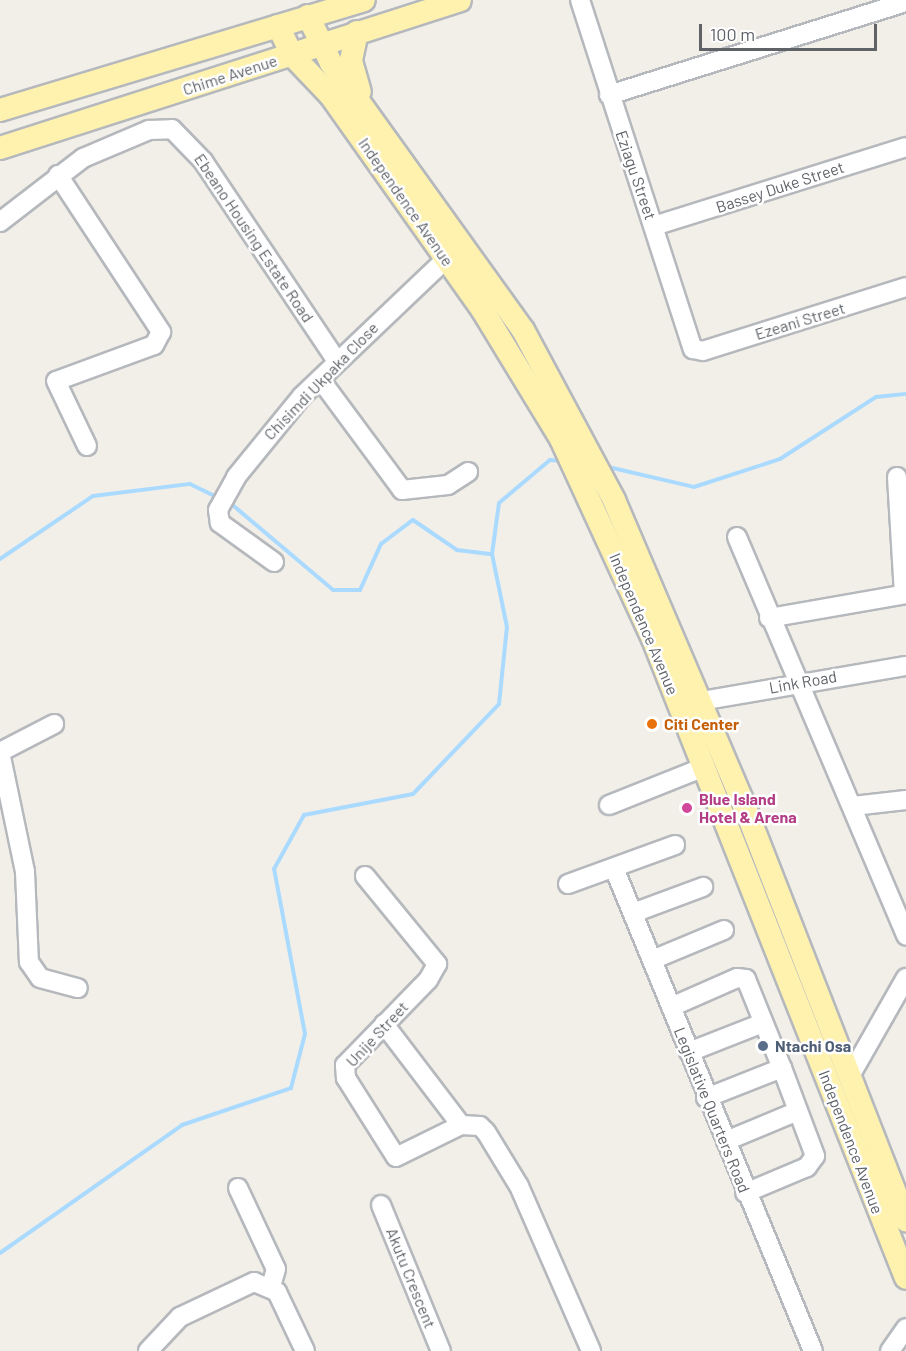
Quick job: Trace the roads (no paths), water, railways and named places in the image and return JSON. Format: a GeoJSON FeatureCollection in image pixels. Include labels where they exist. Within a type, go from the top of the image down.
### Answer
{"type":"FeatureCollection","features":[{"type":"Feature","properties":{"kind":"main road","name":"Chime Avenue"},"geometry":{"type":"LineString","coordinates":[[0,110],[364,0]]}},
{"type":"Feature","properties":{"kind":"main road","name":"Chime Avenue"},"geometry":{"type":"LineString","coordinates":[[0,148],[460,0]]}},
{"type":"Feature","properties":{"kind":"main road","name":"Independence Avenue"},"geometry":{"type":"LineString","coordinates":[[309,16],[322,45],[365,110],[523,330],[577,441],[581,478],[702,768],[906,1278]]}},
{"type":"Feature","properties":{"kind":"main road","name":"Independence Avenue"},"geometry":{"type":"LineString","coordinates":[[278,26],[292,55],[331,96],[604,480],[701,701],[906,1221]]}},
{"type":"Feature","properties":{"kind":"main road"},"geometry":{"type":"LineString","coordinates":[[357,32],[351,61],[365,110]]}},
{"type":"Feature","properties":{"kind":"main road"},"geometry":{"type":"LineString","coordinates":[[173,94],[284,74],[331,96]]}},
{"type":"Feature","properties":{"kind":"street","name":"Eziagu Street"},"geometry":{"type":"LineString","coordinates":[[580,0],[693,349]]}},
{"type":"Feature","properties":{"kind":"street"},"geometry":{"type":"LineString","coordinates":[[609,95],[906,2]]}},
{"type":"Feature","properties":{"kind":"street","name":"Ebeano Housing Estate Road"},"geometry":{"type":"LineString","coordinates":[[58,175],[112,144],[162,128],[182,134],[337,361]]}},
{"type":"Feature","properties":{"kind":"street","name":"Bassey Duke Street"},"geometry":{"type":"LineString","coordinates":[[654,226],[906,147]]}},
{"type":"Feature","properties":{"kind":"street"},"geometry":{"type":"LineString","coordinates":[[0,222],[58,175],[161,332],[154,345],[56,381],[87,446]]}},
{"type":"Feature","properties":{"kind":"street","name":"Chisimdi Ukpaka Close"},"geometry":{"type":"LineString","coordinates":[[274,562],[220,523],[224,500],[249,456],[337,361],[446,260]]}},
{"type":"Feature","properties":{"kind":"street","name":"Ezeani Street"},"geometry":{"type":"LineString","coordinates":[[693,349],[703,351],[906,287]]}},
{"type":"Feature","properties":{"kind":"street"},"geometry":{"type":"LineString","coordinates":[[320,379],[402,490],[447,485],[468,472]]}},
{"type":"Feature","properties":{"kind":"street"},"geometry":{"type":"LineString","coordinates":[[769,618],[905,594],[897,477]]}},
{"type":"Feature","properties":{"kind":"street"},"geometry":{"type":"LineString","coordinates":[[737,537],[769,618],[853,806],[906,936]]}},
{"type":"Feature","properties":{"kind":"street","name":"Link Road"},"geometry":{"type":"LineString","coordinates":[[701,701],[798,681],[906,666]]}},
{"type":"Feature","properties":{"kind":"street"},"geometry":{"type":"LineString","coordinates":[[54,724],[0,752],[25,872],[29,962],[40,978],[78,988]]}},
{"type":"Feature","properties":{"kind":"street"},"geometry":{"type":"LineString","coordinates":[[609,804],[702,768]]}},
{"type":"Feature","properties":{"kind":"street"},"geometry":{"type":"LineString","coordinates":[[853,806],[906,800]]}},
{"type":"Feature","properties":{"kind":"street"},"geometry":{"type":"LineString","coordinates":[[568,884],[675,845]]}},
{"type":"Feature","properties":{"kind":"street","name":"Legislative Quarters Road"},"geometry":{"type":"LineString","coordinates":[[614,868],[706,1098],[726,1141],[745,1193],[813,1351]]}},
{"type":"Feature","properties":{"kind":"street","name":"Unije Street"},"geometry":{"type":"LineString","coordinates":[[365,876],[437,964],[428,980],[384,1024],[344,1071],[384,1146],[401,1158],[461,1125]]}},
{"type":"Feature","properties":{"kind":"street"},"geometry":{"type":"LineString","coordinates":[[633,913],[703,887]]}},
{"type":"Feature","properties":{"kind":"street"},"geometry":{"type":"LineString","coordinates":[[652,960],[724,930]]}},
{"type":"Feature","properties":{"kind":"street"},"geometry":{"type":"LineString","coordinates":[[671,1007],[741,978],[782,1068],[815,1156],[811,1163],[745,1193]]}},
{"type":"Feature","properties":{"kind":"street"},"geometry":{"type":"LineString","coordinates":[[850,1076],[906,978]]}},
{"type":"Feature","properties":{"kind":"street"},"geometry":{"type":"LineString","coordinates":[[688,1052],[763,1023]]}},
{"type":"Feature","properties":{"kind":"street"},"geometry":{"type":"LineString","coordinates":[[384,1024],[461,1125],[480,1126],[519,1186],[591,1351]]}},
{"type":"Feature","properties":{"kind":"street"},"geometry":{"type":"LineString","coordinates":[[706,1098],[782,1068]]}},
{"type":"Feature","properties":{"kind":"street"},"geometry":{"type":"LineString","coordinates":[[726,1141],[798,1111]]}},
{"type":"Feature","properties":{"kind":"street"},"geometry":{"type":"LineString","coordinates":[[148,1351],[180,1317],[262,1284],[276,1269],[238,1188]]}},
{"type":"Feature","properties":{"kind":"street","name":"Akutu Crescent"},"geometry":{"type":"LineString","coordinates":[[381,1205],[441,1351]]}},
{"type":"Feature","properties":{"kind":"street"},"geometry":{"type":"LineString","coordinates":[[262,1284],[305,1351]]}},
{"type":"Feature","properties":{"kind":"street"},"geometry":{"type":"LineString","coordinates":[[890,1351],[906,1328]]}},
{"type":"Feature","properties":{"kind":"waterway"},"geometry":{"type":"LineString","coordinates":[[604,466],[694,487],[780,459],[876,397],[906,394]]}},
{"type":"Feature","properties":{"kind":"waterway"},"geometry":{"type":"LineString","coordinates":[[0,1253],[182,1125],[291,1088],[305,1034],[274,869],[304,815],[413,794],[499,704],[507,627],[492,554],[499,503],[550,460],[564,461]]}},
{"type":"Feature","properties":{"kind":"waterway"},"geometry":{"type":"LineString","coordinates":[[0,559],[93,496],[190,484],[219,498]]}},
{"type":"Feature","properties":{"kind":"waterway"},"geometry":{"type":"LineString","coordinates":[[229,502],[333,590],[360,590],[381,544],[413,520],[457,550],[492,554]]}},
{"type":"Feature","properties":{"kind":"place","name":"Citi Center"},"geometry":{"type":"Point","coordinates":[652,724]}},
{"type":"Feature","properties":{"kind":"place","name":"Blue Island Hotel & Arena"},"geometry":{"type":"Point","coordinates":[687,808]}},
{"type":"Feature","properties":{"kind":"place","name":"Ntachi Osa"},"geometry":{"type":"Point","coordinates":[763,1046]}}]}
